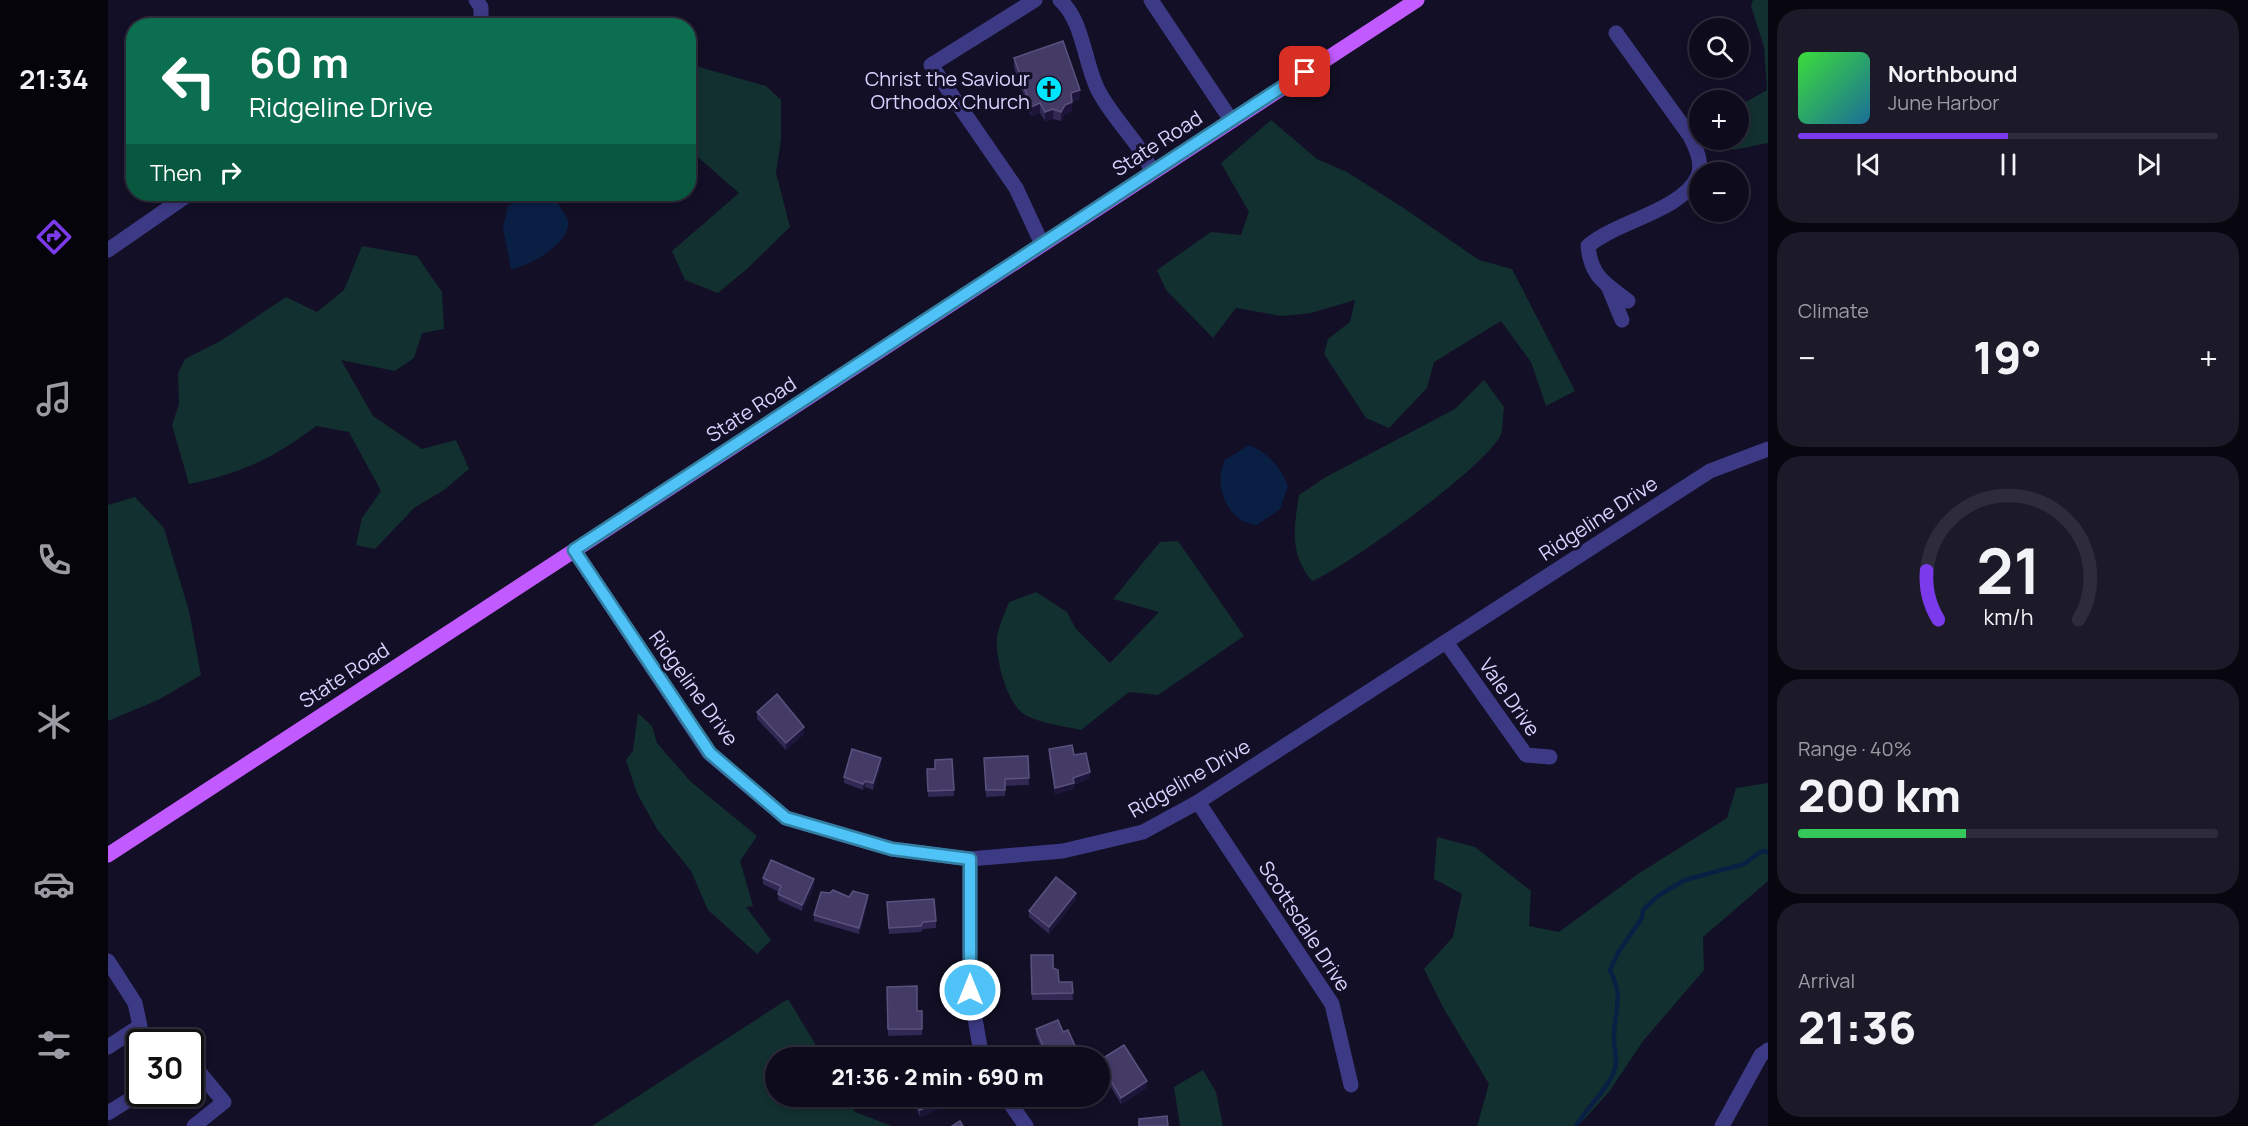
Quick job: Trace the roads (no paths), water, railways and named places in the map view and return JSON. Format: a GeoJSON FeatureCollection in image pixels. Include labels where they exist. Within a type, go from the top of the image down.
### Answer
{"type":"FeatureCollection","features":[{"type":"Feature","properties":{"kind":"main road","name":"State Road"},"geometry":{"type":"LineString","coordinates":[[108,855],[1417,0]]}},
{"type":"Feature","properties":{"kind":"street"},"geometry":{"type":"LineString","coordinates":[[476,0],[481,7],[481,18]]}},
{"type":"Feature","properties":{"kind":"street"},"geometry":{"type":"LineString","coordinates":[[1035,0],[931,65],[1016,188],[1042,244]]}},
{"type":"Feature","properties":{"kind":"street"},"geometry":{"type":"LineString","coordinates":[[1060,0],[1071,10],[1097,87],[1110,110],[1144,152],[1152,172]]}},
{"type":"Feature","properties":{"kind":"street"},"geometry":{"type":"LineString","coordinates":[[1151,0],[1231,120]]}},
{"type":"Feature","properties":{"kind":"street"},"geometry":{"type":"LineString","coordinates":[[1616,33],[1690,136],[1699,155],[1698,175],[1684,196],[1601,235],[1588,246],[1590,265],[1608,286],[1628,301]]}},
{"type":"Feature","properties":{"kind":"street"},"geometry":{"type":"LineString","coordinates":[[108,250],[179,201]]}},
{"type":"Feature","properties":{"kind":"street"},"geometry":{"type":"LineString","coordinates":[[1608,286],[1622,320]]}},
{"type":"Feature","properties":{"kind":"street","name":"Ridgeline Drive"},"geometry":{"type":"LineString","coordinates":[[574,550],[710,753],[786,818],[892,849],[970,859],[1063,851],[1143,832],[1198,802],[1710,471],[1768,449]]}},
{"type":"Feature","properties":{"kind":"street","name":"Vale Drive"},"geometry":{"type":"LineString","coordinates":[[1446,642],[1526,755],[1550,757]]}},
{"type":"Feature","properties":{"kind":"street","name":"Scottsdale Drive"},"geometry":{"type":"LineString","coordinates":[[1198,802],[1332,1004],[1352,1084]]}},
{"type":"Feature","properties":{"kind":"street"},"geometry":{"type":"LineString","coordinates":[[970,859],[970,990],[980,1047]]}},
{"type":"Feature","properties":{"kind":"street"},"geometry":{"type":"LineString","coordinates":[[108,961],[135,1003],[140,1026],[108,1047]]}},
{"type":"Feature","properties":{"kind":"street"},"geometry":{"type":"LineString","coordinates":[[1722,1126],[1761,1055],[1768,1050]]}},
{"type":"Feature","properties":{"kind":"street"},"geometry":{"type":"LineString","coordinates":[[194,1126],[224,1102],[204,1078]]}},
{"type":"Feature","properties":{"kind":"street"},"geometry":{"type":"LineString","coordinates":[[108,1113],[126,1102]]}},
{"type":"Feature","properties":{"kind":"street"},"geometry":{"type":"LineString","coordinates":[[1013,1107],[1026,1126]]}},
{"type":"Feature","properties":{"kind":"water"},"geometry":{"type":"Polygon","coordinates":[[[517,201],[557,201],[567,219],[567,230],[563,238],[547,253],[528,264],[511,269],[503,228],[508,206],[517,201]]]}},
{"type":"Feature","properties":{"kind":"water"},"geometry":{"type":"Polygon","coordinates":[[[1249,445],[1273,461],[1288,486],[1280,509],[1257,525],[1238,518],[1231,510],[1225,501],[1220,480],[1225,460],[1249,445]]]}},
{"type":"Feature","properties":{"kind":"waterway"},"geometry":{"type":"LineString","coordinates":[[1576,1126],[1606,1087],[1614,1072],[1616,1062],[1614,1035],[1618,996],[1610,970],[1619,951],[1642,918],[1643,910],[1659,895],[1685,880],[1744,864],[1762,851],[1768,852]]}},
{"type":"Feature","properties":{"kind":"place","name":"Christ the Saviour Orthodox Church"},"geometry":{"type":"Point","coordinates":[1049,89]}}]}
